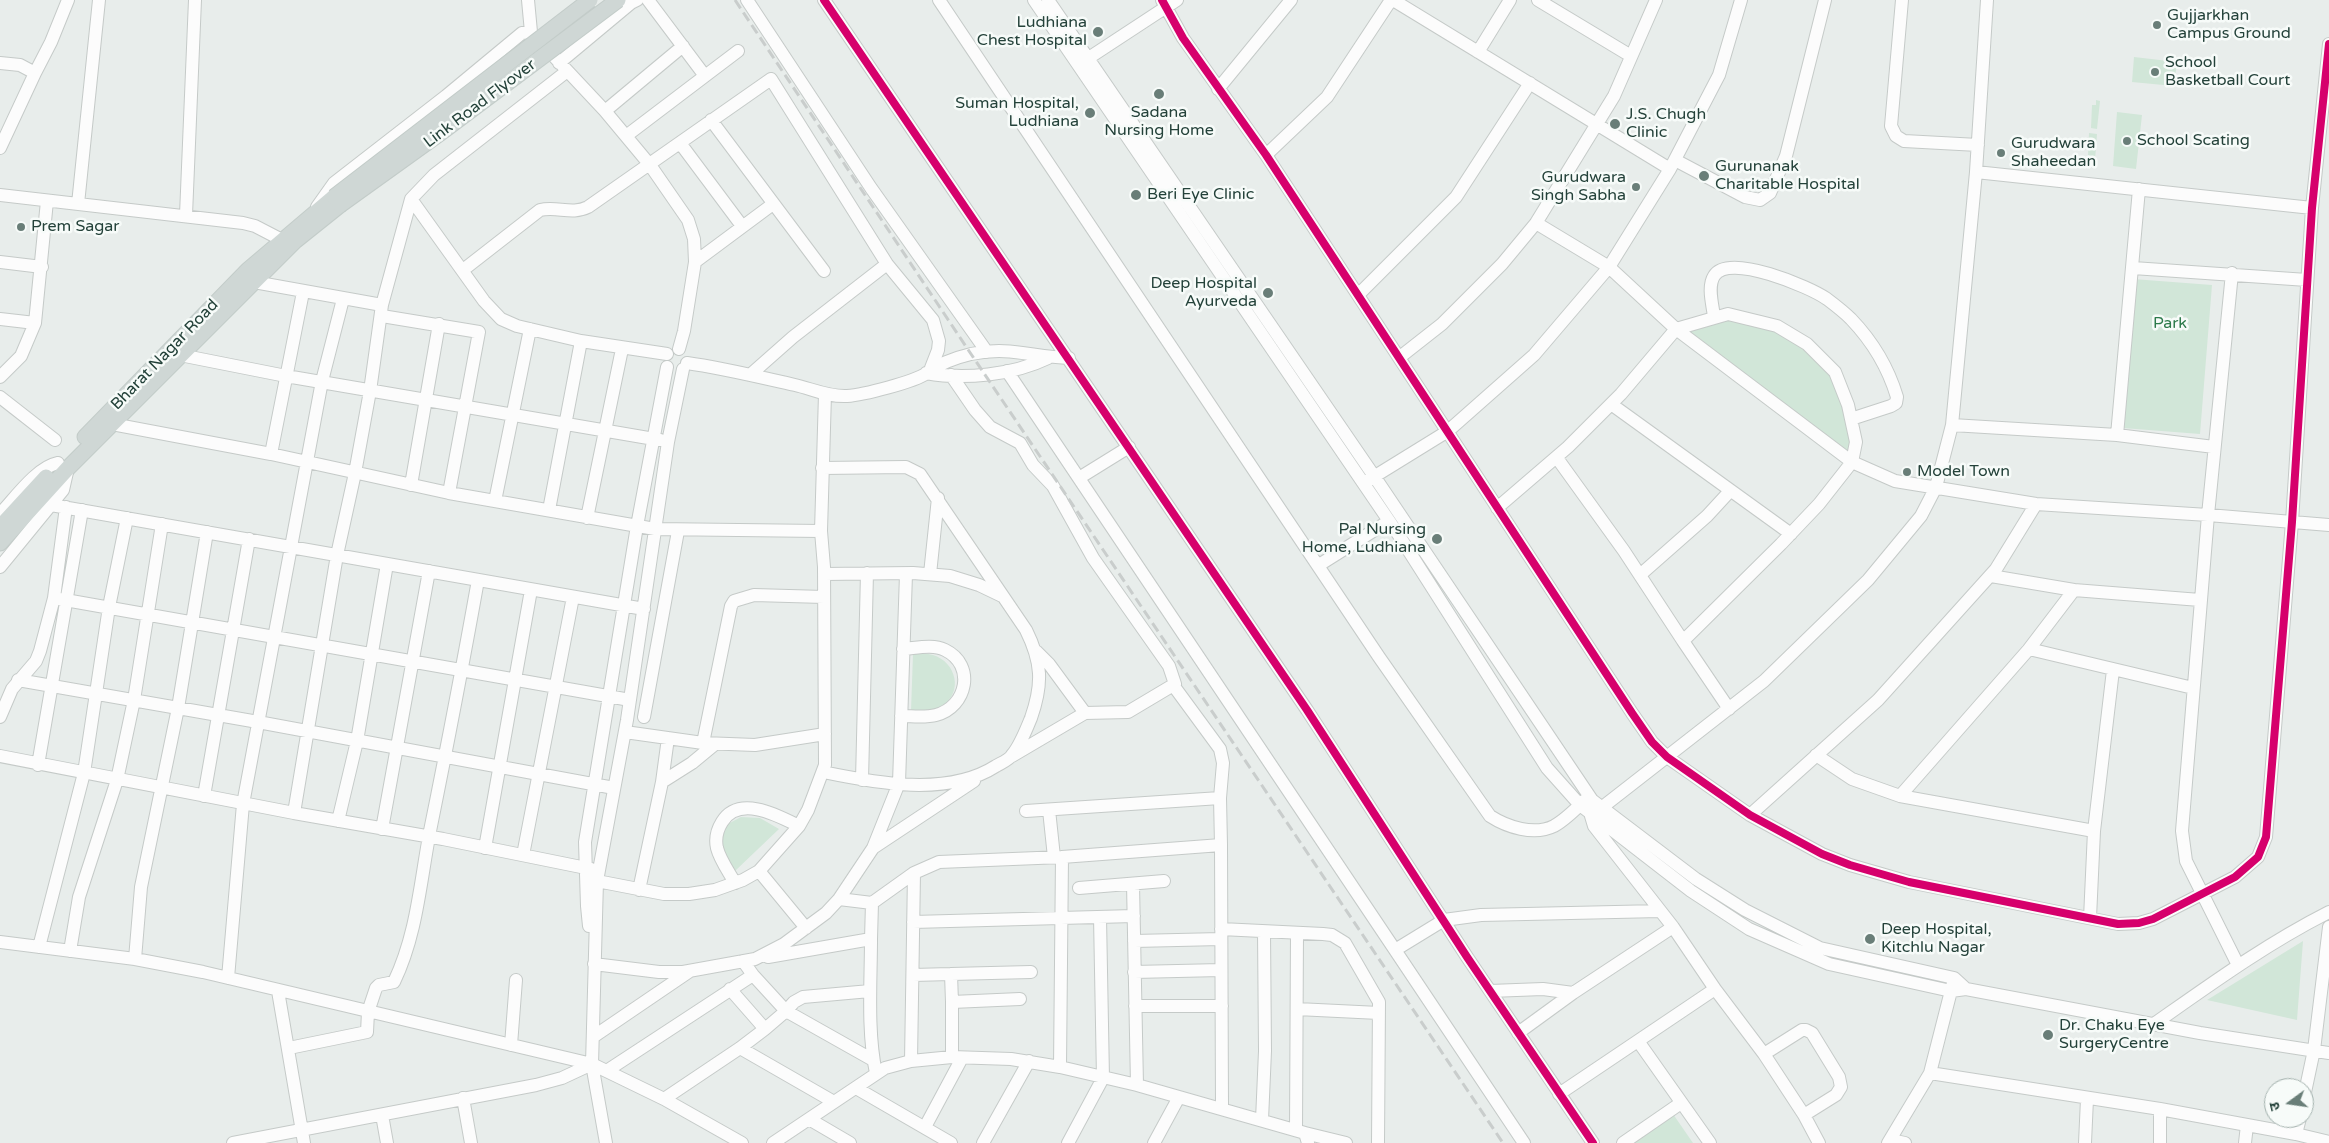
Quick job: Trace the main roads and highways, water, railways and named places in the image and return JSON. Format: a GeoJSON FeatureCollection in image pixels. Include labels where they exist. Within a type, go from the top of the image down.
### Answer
{"type":"FeatureCollection","features":[{"type":"Feature","properties":{"kind":"main road","name":"Link Road Flyover"},"geometry":{"type":"LineString","coordinates":[[337,201],[590,0]]}},
{"type":"Feature","properties":{"kind":"main road","name":"Link Road Flyover"},"geometry":{"type":"LineString","coordinates":[[337,201],[444,131],[618,0]]}},
{"type":"Feature","properties":{"kind":"main road","name":"Bharat Nagar Road"},"geometry":{"type":"LineString","coordinates":[[59,470],[248,270],[312,213],[337,201]]}},
{"type":"Feature","properties":{"kind":"main road","name":"Bharat Nagar Road"},"geometry":{"type":"LineString","coordinates":[[59,470],[112,424],[294,241],[337,201]]}},
{"type":"Feature","properties":{"kind":"main road"},"geometry":{"type":"LineString","coordinates":[[0,526],[59,470]]}},
{"type":"Feature","properties":{"kind":"main road"},"geometry":{"type":"LineString","coordinates":[[0,543],[59,470]]}},
{"type":"Feature","properties":{"kind":"railway"},"geometry":{"type":"LineString","coordinates":[[735,0],[971,354],[1503,1143]]}},
{"type":"Feature","properties":{"kind":"place","name":"Gujjarkhan Campus Ground"},"geometry":{"type":"Point","coordinates":[2157,25]}},
{"type":"Feature","properties":{"kind":"place","name":"Ludhiana Chest Hospital"},"geometry":{"type":"Point","coordinates":[1098,32]}},
{"type":"Feature","properties":{"kind":"place","name":"School Basketball Court"},"geometry":{"type":"Point","coordinates":[2155,72]}},
{"type":"Feature","properties":{"kind":"place","name":"Sadana Nursing Home"},"geometry":{"type":"Point","coordinates":[1159,94]}},
{"type":"Feature","properties":{"kind":"place","name":"Suman Hospital, Ludhiana"},"geometry":{"type":"Point","coordinates":[1090,113]}},
{"type":"Feature","properties":{"kind":"place","name":"J.S. Chugh Clinic"},"geometry":{"type":"Point","coordinates":[1615,124]}},
{"type":"Feature","properties":{"kind":"place","name":"School Scating"},"geometry":{"type":"Point","coordinates":[2127,141]}},
{"type":"Feature","properties":{"kind":"place","name":"Gurudwara Shaheedan"},"geometry":{"type":"Point","coordinates":[2001,153]}},
{"type":"Feature","properties":{"kind":"place","name":"Gurunanak Charitable Hospital"},"geometry":{"type":"Point","coordinates":[1704,176]}},
{"type":"Feature","properties":{"kind":"place","name":"Gurudwara Singh Sabha"},"geometry":{"type":"Point","coordinates":[1636,187]}},
{"type":"Feature","properties":{"kind":"place","name":"Beri Eye Clinic"},"geometry":{"type":"Point","coordinates":[1136,195]}},
{"type":"Feature","properties":{"kind":"place","name":"Prem Sagar"},"geometry":{"type":"Point","coordinates":[21,227]}},
{"type":"Feature","properties":{"kind":"place","name":"Deep Hospital Ayurveda"},"geometry":{"type":"Point","coordinates":[1268,293]}},
{"type":"Feature","properties":{"kind":"place","name":"Model Town"},"geometry":{"type":"Point","coordinates":[1907,472]}},
{"type":"Feature","properties":{"kind":"place","name":"Pal Nursing Home, Ludhiana"},"geometry":{"type":"Point","coordinates":[1437,539]}},
{"type":"Feature","properties":{"kind":"place","name":"Deep Hospital, Kitchlu Nagar"},"geometry":{"type":"Point","coordinates":[1870,939]}},
{"type":"Feature","properties":{"kind":"place","name":"Dr. Chaku Eye SurgeryCentre"},"geometry":{"type":"Point","coordinates":[2048,1035]}},
{"type":"Feature","properties":{"kind":"park label","name":"Park"},"geometry":{"type":"Point","coordinates":[2170,324]}}]}
